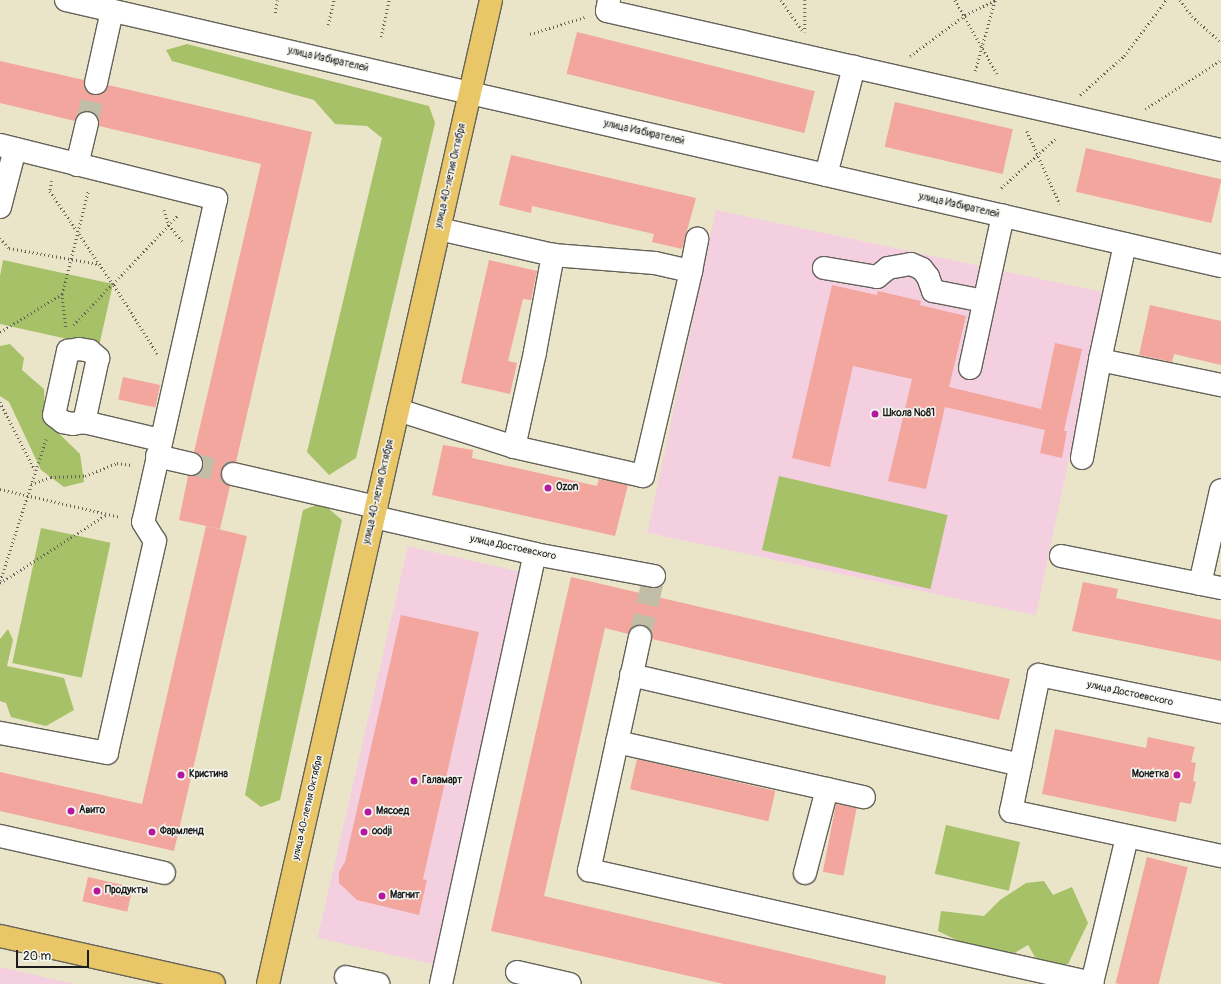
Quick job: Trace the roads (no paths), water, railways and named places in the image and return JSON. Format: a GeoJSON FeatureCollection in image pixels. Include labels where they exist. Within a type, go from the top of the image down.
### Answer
{"type":"FeatureCollection","features":[{"type":"Feature","properties":{"kind":"main road","name":"улица 40-летия Октября"},"geometry":{"type":"LineString","coordinates":[[268,984],[491,0]]}},
{"type":"Feature","properties":{"kind":"main road"},"geometry":{"type":"LineString","coordinates":[[0,936],[214,984]]}},
{"type":"Feature","properties":{"kind":"street","name":"улица Избирателей"},"geometry":{"type":"LineString","coordinates":[[66,0],[1221,266]]}},
{"type":"Feature","properties":{"kind":"street"},"geometry":{"type":"LineString","coordinates":[[608,5],[854,67],[1221,150]]}},
{"type":"Feature","properties":{"kind":"street"},"geometry":{"type":"LineString","coordinates":[[96,83],[112,10]]}},
{"type":"Feature","properties":{"kind":"street"},"geometry":{"type":"LineString","coordinates":[[826,175],[854,67]]}},
{"type":"Feature","properties":{"kind":"street"},"geometry":{"type":"LineString","coordinates":[[76,165],[87,123]]}},
{"type":"Feature","properties":{"kind":"street"},"geometry":{"type":"LineString","coordinates":[[0,207],[7,147],[216,199],[157,454],[143,522],[155,541],[107,753],[0,733]]}},
{"type":"Feature","properties":{"kind":"street"},"geometry":{"type":"LineString","coordinates":[[970,368],[1003,216]]}},
{"type":"Feature","properties":{"kind":"street"},"geometry":{"type":"LineString","coordinates":[[439,229],[553,255],[655,263],[691,271]]}},
{"type":"Feature","properties":{"kind":"street"},"geometry":{"type":"LineString","coordinates":[[398,410],[514,447],[643,476],[691,271],[697,239]]}},
{"type":"Feature","properties":{"kind":"street"},"geometry":{"type":"LineString","coordinates":[[1082,458],[1100,360],[1125,244]]}},
{"type":"Feature","properties":{"kind":"street"},"geometry":{"type":"LineString","coordinates":[[514,447],[535,352],[553,255]]}},
{"type":"Feature","properties":{"kind":"street"},"geometry":{"type":"LineString","coordinates":[[824,268],[877,277],[888,268],[898,264],[911,264],[922,269],[928,277],[933,291],[984,301]]}},
{"type":"Feature","properties":{"kind":"street"},"geometry":{"type":"LineString","coordinates":[[84,422],[98,358],[90,351],[79,349],[68,351],[54,415],[63,422],[73,424],[84,422],[157,454],[191,464]]}},
{"type":"Feature","properties":{"kind":"street"},"geometry":{"type":"LineString","coordinates":[[1100,360],[1221,384]]}},
{"type":"Feature","properties":{"kind":"street","name":"улица Достоевского"},"geometry":{"type":"LineString","coordinates":[[233,474],[535,554],[654,576]]}},
{"type":"Feature","properties":{"kind":"street"},"geometry":{"type":"LineString","coordinates":[[1200,584],[1221,490]]}},
{"type":"Feature","properties":{"kind":"street"},"geometry":{"type":"LineString","coordinates":[[441,984],[535,554]]}},
{"type":"Feature","properties":{"kind":"street"},"geometry":{"type":"LineString","coordinates":[[1061,556],[1221,588]]}},
{"type":"Feature","properties":{"kind":"street"},"geometry":{"type":"LineString","coordinates":[[640,637],[589,870],[1092,983],[1127,837]]}},
{"type":"Feature","properties":{"kind":"street"},"geometry":{"type":"LineString","coordinates":[[632,675],[1021,764],[1011,811],[1221,856]]}},
{"type":"Feature","properties":{"kind":"street","name":"улица Достоевского"},"geometry":{"type":"LineString","coordinates":[[1021,764],[1039,675],[1221,712]]}},
{"type":"Feature","properties":{"kind":"street"},"geometry":{"type":"LineString","coordinates":[[617,742],[864,797]]}},
{"type":"Feature","properties":{"kind":"street"},"geometry":{"type":"LineString","coordinates":[[805,873],[827,789]]}},
{"type":"Feature","properties":{"kind":"street"},"geometry":{"type":"LineString","coordinates":[[0,836],[164,873]]}},
{"type":"Feature","properties":{"kind":"street"},"geometry":{"type":"LineString","coordinates":[[517,972],[570,984]]}},
{"type":"Feature","properties":{"kind":"street"},"geometry":{"type":"LineString","coordinates":[[346,977],[378,984]]}},
{"type":"Feature","properties":{"kind":"tunnel"},"geometry":{"type":"LineString","coordinates":[[87,123],[96,83]]}},
{"type":"Feature","properties":{"kind":"tunnel"},"geometry":{"type":"LineString","coordinates":[[191,464],[233,474]]}},
{"type":"Feature","properties":{"kind":"tunnel"},"geometry":{"type":"LineString","coordinates":[[640,637],[654,576]]}},
{"type":"Feature","properties":{"kind":"place","name":"Школа №81"},"geometry":{"type":"Point","coordinates":[875,414]}},
{"type":"Feature","properties":{"kind":"place","name":"Ozon"},"geometry":{"type":"Point","coordinates":[548,488]}},
{"type":"Feature","properties":{"kind":"place","name":"Кристина"},"geometry":{"type":"Point","coordinates":[181,775]}},
{"type":"Feature","properties":{"kind":"place","name":"Монетка"},"geometry":{"type":"Point","coordinates":[1177,775]}},
{"type":"Feature","properties":{"kind":"place","name":"Галамарт"},"geometry":{"type":"Point","coordinates":[414,781]}},
{"type":"Feature","properties":{"kind":"place","name":"Авито"},"geometry":{"type":"Point","coordinates":[71,811]}},
{"type":"Feature","properties":{"kind":"place","name":"Мясоед"},"geometry":{"type":"Point","coordinates":[368,812]}},
{"type":"Feature","properties":{"kind":"place","name":"Фармленд"},"geometry":{"type":"Point","coordinates":[152,832]}},
{"type":"Feature","properties":{"kind":"place","name":"oodji"},"geometry":{"type":"Point","coordinates":[364,832]}},
{"type":"Feature","properties":{"kind":"place","name":"Продукты"},"geometry":{"type":"Point","coordinates":[97,891]}},
{"type":"Feature","properties":{"kind":"place","name":"Магнит"},"geometry":{"type":"Point","coordinates":[382,896]}}]}
